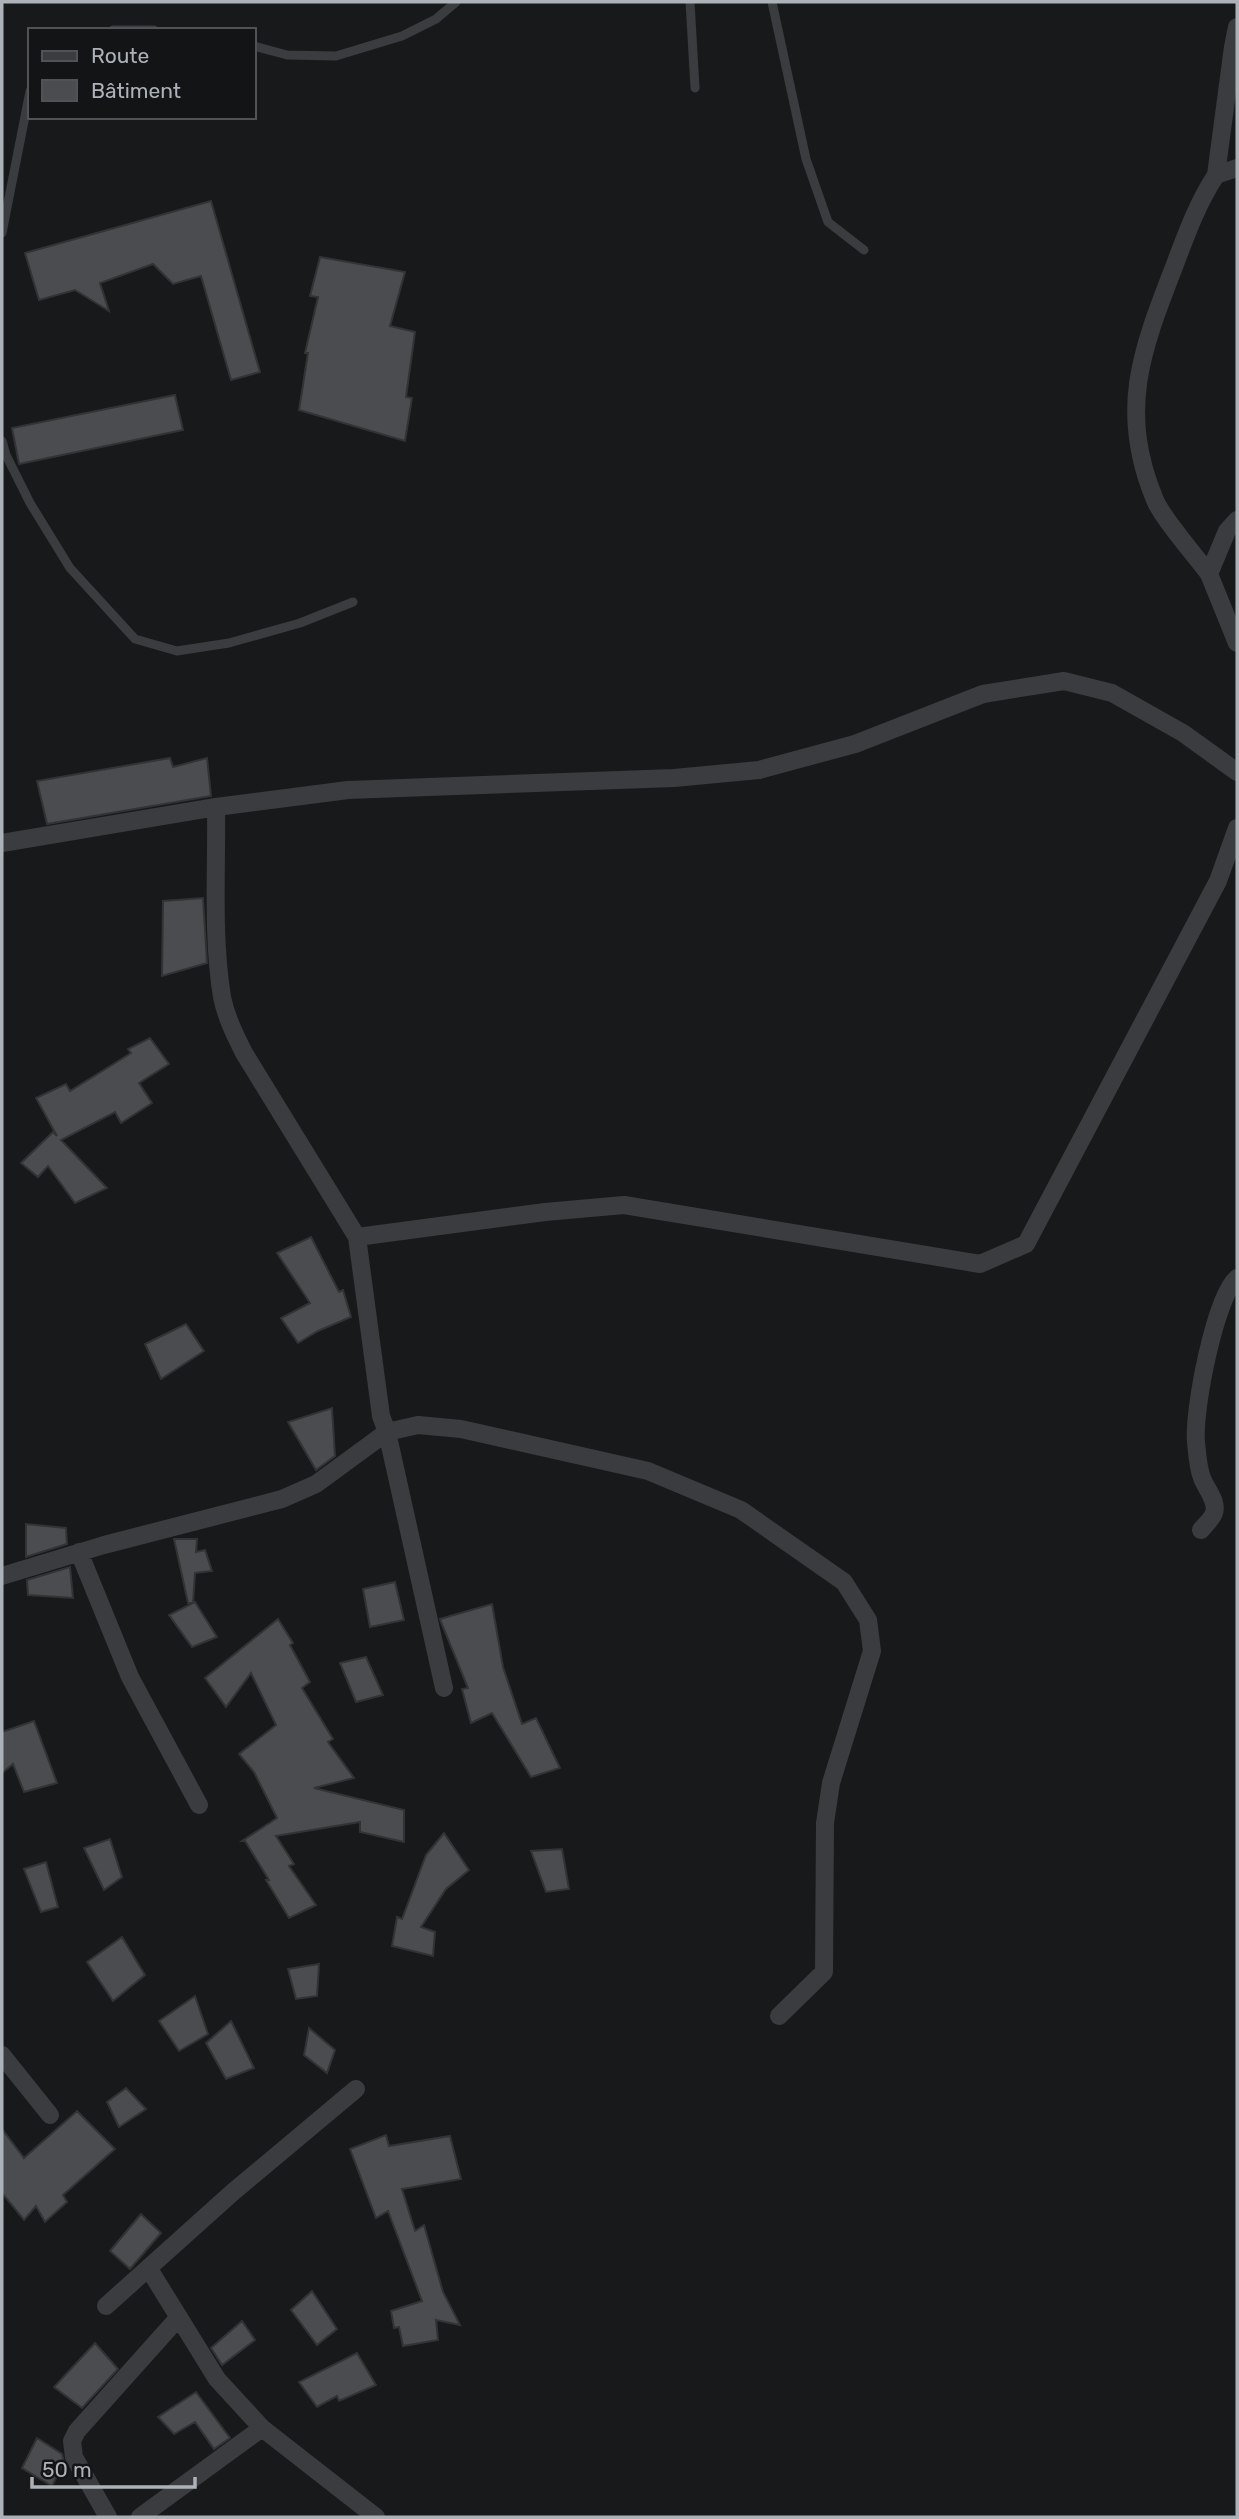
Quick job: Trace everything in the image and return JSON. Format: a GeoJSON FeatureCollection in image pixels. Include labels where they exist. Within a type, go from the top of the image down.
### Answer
{"type":"FeatureCollection","features":[{"type":"Feature","properties":{"kind":"street"},"geometry":{"type":"LineString","coordinates":[[1237,27],[1216,175],[1195,212],[1156,313],[1140,361],[1136,411],[1138,450],[1156,503],[1209,573],[1237,643]]}},
{"type":"Feature","properties":{"kind":"street"},"geometry":{"type":"LineString","coordinates":[[1216,175],[1237,168]]}},
{"type":"Feature","properties":{"kind":"street"},"geometry":{"type":"LineString","coordinates":[[1209,573],[1227,531],[1237,520]]}},
{"type":"Feature","properties":{"kind":"street"},"geometry":{"type":"LineString","coordinates":[[2,844],[216,807],[348,790],[674,778],[760,770],[855,744],[983,694],[1064,681],[1112,693],[1184,733],[1237,772]]}},
{"type":"Feature","properties":{"kind":"street"},"geometry":{"type":"LineString","coordinates":[[216,807],[217,934],[223,999],[244,1053],[357,1237],[381,1416],[387,1432],[444,1688]]}},
{"type":"Feature","properties":{"kind":"street"},"geometry":{"type":"LineString","coordinates":[[357,1237],[545,1212],[624,1205],[980,1264],[1026,1244],[1218,881],[1237,828]]}},
{"type":"Feature","properties":{"kind":"street"},"geometry":{"type":"LineString","coordinates":[[1200,1530],[1214,1514],[1214,1502],[1202,1477],[1196,1441],[1196,1412],[1218,1315],[1226,1292],[1237,1278]]}},
{"type":"Feature","properties":{"kind":"street"},"geometry":{"type":"LineString","coordinates":[[2,1576],[79,1552],[282,1499],[316,1484],[387,1432],[418,1424],[461,1429],[648,1471],[741,1510],[844,1582],[868,1620],[872,1651],[831,1783],[825,1823],[825,1964],[820,1977],[779,2016]]}},
{"type":"Feature","properties":{"kind":"street"},"geometry":{"type":"LineString","coordinates":[[79,1552],[130,1677],[199,1805]]}},
{"type":"Feature","properties":{"kind":"street"},"geometry":{"type":"LineString","coordinates":[[2,2054],[50,2115]]}},
{"type":"Feature","properties":{"kind":"street"},"geometry":{"type":"LineString","coordinates":[[106,2306],[233,2192],[356,2089]]}},
{"type":"Feature","properties":{"kind":"street"},"geometry":{"type":"LineString","coordinates":[[149,2269],[218,2379],[262,2428],[376,2517]]}},
{"type":"Feature","properties":{"kind":"street"},"geometry":{"type":"LineString","coordinates":[[108,2517],[74,2457],[72,2441],[77,2431],[179,2317]]}},
{"type":"Feature","properties":{"kind":"street"},"geometry":{"type":"LineString","coordinates":[[140,2517],[262,2428]]}},
{"type":"Feature","properties":{"kind":"lane"},"geometry":{"type":"LineString","coordinates":[[256,47],[287,55],[336,56],[401,36],[436,19],[456,2]]}},
{"type":"Feature","properties":{"kind":"lane"},"geometry":{"type":"LineString","coordinates":[[690,2],[695,88]]}},
{"type":"Feature","properties":{"kind":"lane"},"geometry":{"type":"LineString","coordinates":[[772,2],[806,159],[828,222],[864,250]]}},
{"type":"Feature","properties":{"kind":"lane"},"geometry":{"type":"LineString","coordinates":[[2,233],[28,101]]}},
{"type":"Feature","properties":{"kind":"lane"},"geometry":{"type":"LineString","coordinates":[[2,441],[6,455],[30,503],[69,568],[135,639],[177,651],[229,643],[300,623],[353,601]]}},
{"type":"Feature","properties":{"kind":"building"},"geometry":{"type":"Polygon","coordinates":[[[211,201],[260,372],[231,380],[201,276],[173,284],[153,264],[100,283],[109,311],[75,290],[39,300],[25,253],[211,201]]]}},
{"type":"Feature","properties":{"kind":"building"},"geometry":{"type":"Polygon","coordinates":[[[320,257],[405,272],[390,326],[415,332],[406,397],[412,398],[405,441],[299,410],[308,353],[305,353],[318,297],[310,296],[320,257]]]}},
{"type":"Feature","properties":{"kind":"building"},"geometry":{"type":"Polygon","coordinates":[[[175,395],[183,430],[19,464],[12,428],[175,395]]]}},
{"type":"Feature","properties":{"kind":"building"},"geometry":{"type":"Polygon","coordinates":[[[170,758],[173,767],[207,758],[211,796],[47,824],[37,781],[170,758]]]}},
{"type":"Feature","properties":{"kind":"building"},"geometry":{"type":"Polygon","coordinates":[[[203,898],[207,963],[162,976],[163,901],[203,898]]]}},
{"type":"Feature","properties":{"kind":"building"},"geometry":{"type":"Polygon","coordinates":[[[150,1038],[169,1064],[139,1083],[152,1103],[121,1123],[115,1112],[61,1140],[107,1188],[75,1203],[48,1166],[38,1177],[21,1163],[53,1132],[57,1136],[36,1098],[66,1084],[70,1091],[131,1053],[128,1049],[150,1038]]]}},
{"type":"Feature","properties":{"kind":"building"},"geometry":{"type":"Polygon","coordinates":[[[311,1237],[339,1292],[343,1290],[351,1317],[298,1343],[281,1318],[310,1303],[277,1253],[311,1237]]]}},
{"type":"Feature","properties":{"kind":"building"},"geometry":{"type":"Polygon","coordinates":[[[186,1324],[204,1351],[161,1379],[145,1344],[186,1324]]]}},
{"type":"Feature","properties":{"kind":"building"},"geometry":{"type":"Polygon","coordinates":[[[332,1408],[335,1456],[316,1470],[288,1422],[332,1408]]]}},
{"type":"Feature","properties":{"kind":"building"},"geometry":{"type":"Polygon","coordinates":[[[26,1524],[66,1528],[67,1544],[26,1557],[26,1524]]]}},
{"type":"Feature","properties":{"kind":"building"},"geometry":{"type":"Polygon","coordinates":[[[174,1539],[197,1539],[196,1552],[205,1550],[212,1571],[195,1573],[193,1603],[188,1603],[174,1539]]]}},
{"type":"Feature","properties":{"kind":"building"},"geometry":{"type":"Polygon","coordinates":[[[70,1567],[73,1598],[28,1595],[27,1580],[70,1567]]]}},
{"type":"Feature","properties":{"kind":"building"},"geometry":{"type":"Polygon","coordinates":[[[395,1582],[404,1620],[370,1627],[363,1589],[395,1582]]]}},
{"type":"Feature","properties":{"kind":"building"},"geometry":{"type":"Polygon","coordinates":[[[195,1602],[217,1637],[192,1647],[169,1615],[195,1602]]]}},
{"type":"Feature","properties":{"kind":"building"},"geometry":{"type":"Polygon","coordinates":[[[492,1604],[503,1667],[522,1724],[536,1718],[560,1768],[531,1777],[492,1713],[471,1723],[462,1689],[468,1688],[440,1619],[492,1604]]]}},
{"type":"Feature","properties":{"kind":"building"},"geometry":{"type":"Polygon","coordinates":[[[278,1619],[293,1643],[290,1645],[310,1682],[302,1688],[333,1739],[328,1742],[354,1778],[314,1788],[404,1810],[404,1842],[360,1832],[360,1822],[276,1836],[294,1864],[289,1866],[316,1905],[289,1918],[266,1880],[269,1880],[245,1841],[242,1841],[277,1818],[254,1772],[239,1754],[276,1725],[251,1673],[226,1707],[205,1678],[278,1619]]]}},
{"type":"Feature","properties":{"kind":"building"},"geometry":{"type":"Polygon","coordinates":[[[366,1657],[383,1695],[356,1702],[340,1663],[366,1657]]]}},
{"type":"Feature","properties":{"kind":"building"},"geometry":{"type":"Polygon","coordinates":[[[34,1721],[57,1783],[24,1792],[13,1764],[2,1773],[2,1732],[34,1721]]]}},
{"type":"Feature","properties":{"kind":"building"},"geometry":{"type":"Polygon","coordinates":[[[444,1833],[469,1870],[446,1889],[421,1927],[435,1932],[433,1956],[392,1946],[397,1917],[402,1919],[426,1855],[444,1833]]]}},
{"type":"Feature","properties":{"kind":"building"},"geometry":{"type":"Polygon","coordinates":[[[110,1839],[122,1877],[104,1890],[84,1848],[110,1839]]]}},
{"type":"Feature","properties":{"kind":"building"},"geometry":{"type":"Polygon","coordinates":[[[562,1849],[569,1889],[546,1892],[531,1851],[562,1849]]]}},
{"type":"Feature","properties":{"kind":"building"},"geometry":{"type":"Polygon","coordinates":[[[46,1862],[58,1907],[41,1912],[24,1869],[46,1862]]]}},
{"type":"Feature","properties":{"kind":"building"},"geometry":{"type":"Polygon","coordinates":[[[122,1937],[145,1975],[113,2001],[87,1962],[122,1937]]]}},
{"type":"Feature","properties":{"kind":"building"},"geometry":{"type":"Polygon","coordinates":[[[319,1964],[317,1996],[296,1999],[288,1969],[319,1964]]]}},
{"type":"Feature","properties":{"kind":"building"},"geometry":{"type":"Polygon","coordinates":[[[195,1996],[208,2034],[179,2051],[159,2021],[195,1996]]]}},
{"type":"Feature","properties":{"kind":"building"},"geometry":{"type":"Polygon","coordinates":[[[231,2021],[254,2068],[226,2079],[206,2043],[231,2021]]]}},
{"type":"Feature","properties":{"kind":"building"},"geometry":{"type":"Polygon","coordinates":[[[309,2028],[335,2050],[327,2073],[304,2055],[309,2028]]]}},
{"type":"Feature","properties":{"kind":"building"},"geometry":{"type":"Polygon","coordinates":[[[126,2088],[146,2109],[119,2127],[107,2102],[126,2088]]]}},
{"type":"Feature","properties":{"kind":"building"},"geometry":{"type":"Polygon","coordinates":[[[77,2111],[115,2149],[63,2195],[67,2202],[45,2222],[36,2206],[24,2220],[2,2193],[2,2129],[24,2158],[77,2111]]]}},
{"type":"Feature","properties":{"kind":"building"},"geometry":{"type":"Polygon","coordinates":[[[386,2135],[389,2146],[450,2136],[461,2179],[402,2189],[415,2231],[424,2225],[443,2292],[460,2325],[436,2320],[438,2340],[403,2346],[399,2327],[394,2328],[391,2311],[422,2301],[388,2211],[376,2218],[350,2149],[386,2135]]]}},
{"type":"Feature","properties":{"kind":"building"},"geometry":{"type":"Polygon","coordinates":[[[141,2214],[161,2233],[130,2269],[110,2251],[141,2214]]]}},
{"type":"Feature","properties":{"kind":"building"},"geometry":{"type":"Polygon","coordinates":[[[312,2291],[337,2329],[317,2345],[291,2310],[312,2291]]]}},
{"type":"Feature","properties":{"kind":"building"},"geometry":{"type":"Polygon","coordinates":[[[242,2321],[255,2340],[222,2365],[211,2348],[242,2321]]]}},
{"type":"Feature","properties":{"kind":"building"},"geometry":{"type":"Polygon","coordinates":[[[95,2343],[118,2369],[82,2408],[54,2387],[95,2343]]]}},
{"type":"Feature","properties":{"kind":"building"},"geometry":{"type":"Polygon","coordinates":[[[357,2353],[376,2385],[339,2401],[337,2396],[317,2407],[299,2382],[357,2353]]]}},
{"type":"Feature","properties":{"kind":"building"},"geometry":{"type":"Polygon","coordinates":[[[196,2392],[230,2438],[214,2449],[195,2422],[174,2434],[158,2417],[196,2392]]]}},
{"type":"Feature","properties":{"kind":"building"},"geometry":{"type":"Polygon","coordinates":[[[37,2438],[62,2454],[64,2462],[52,2486],[22,2468],[37,2438]]]}}]}
